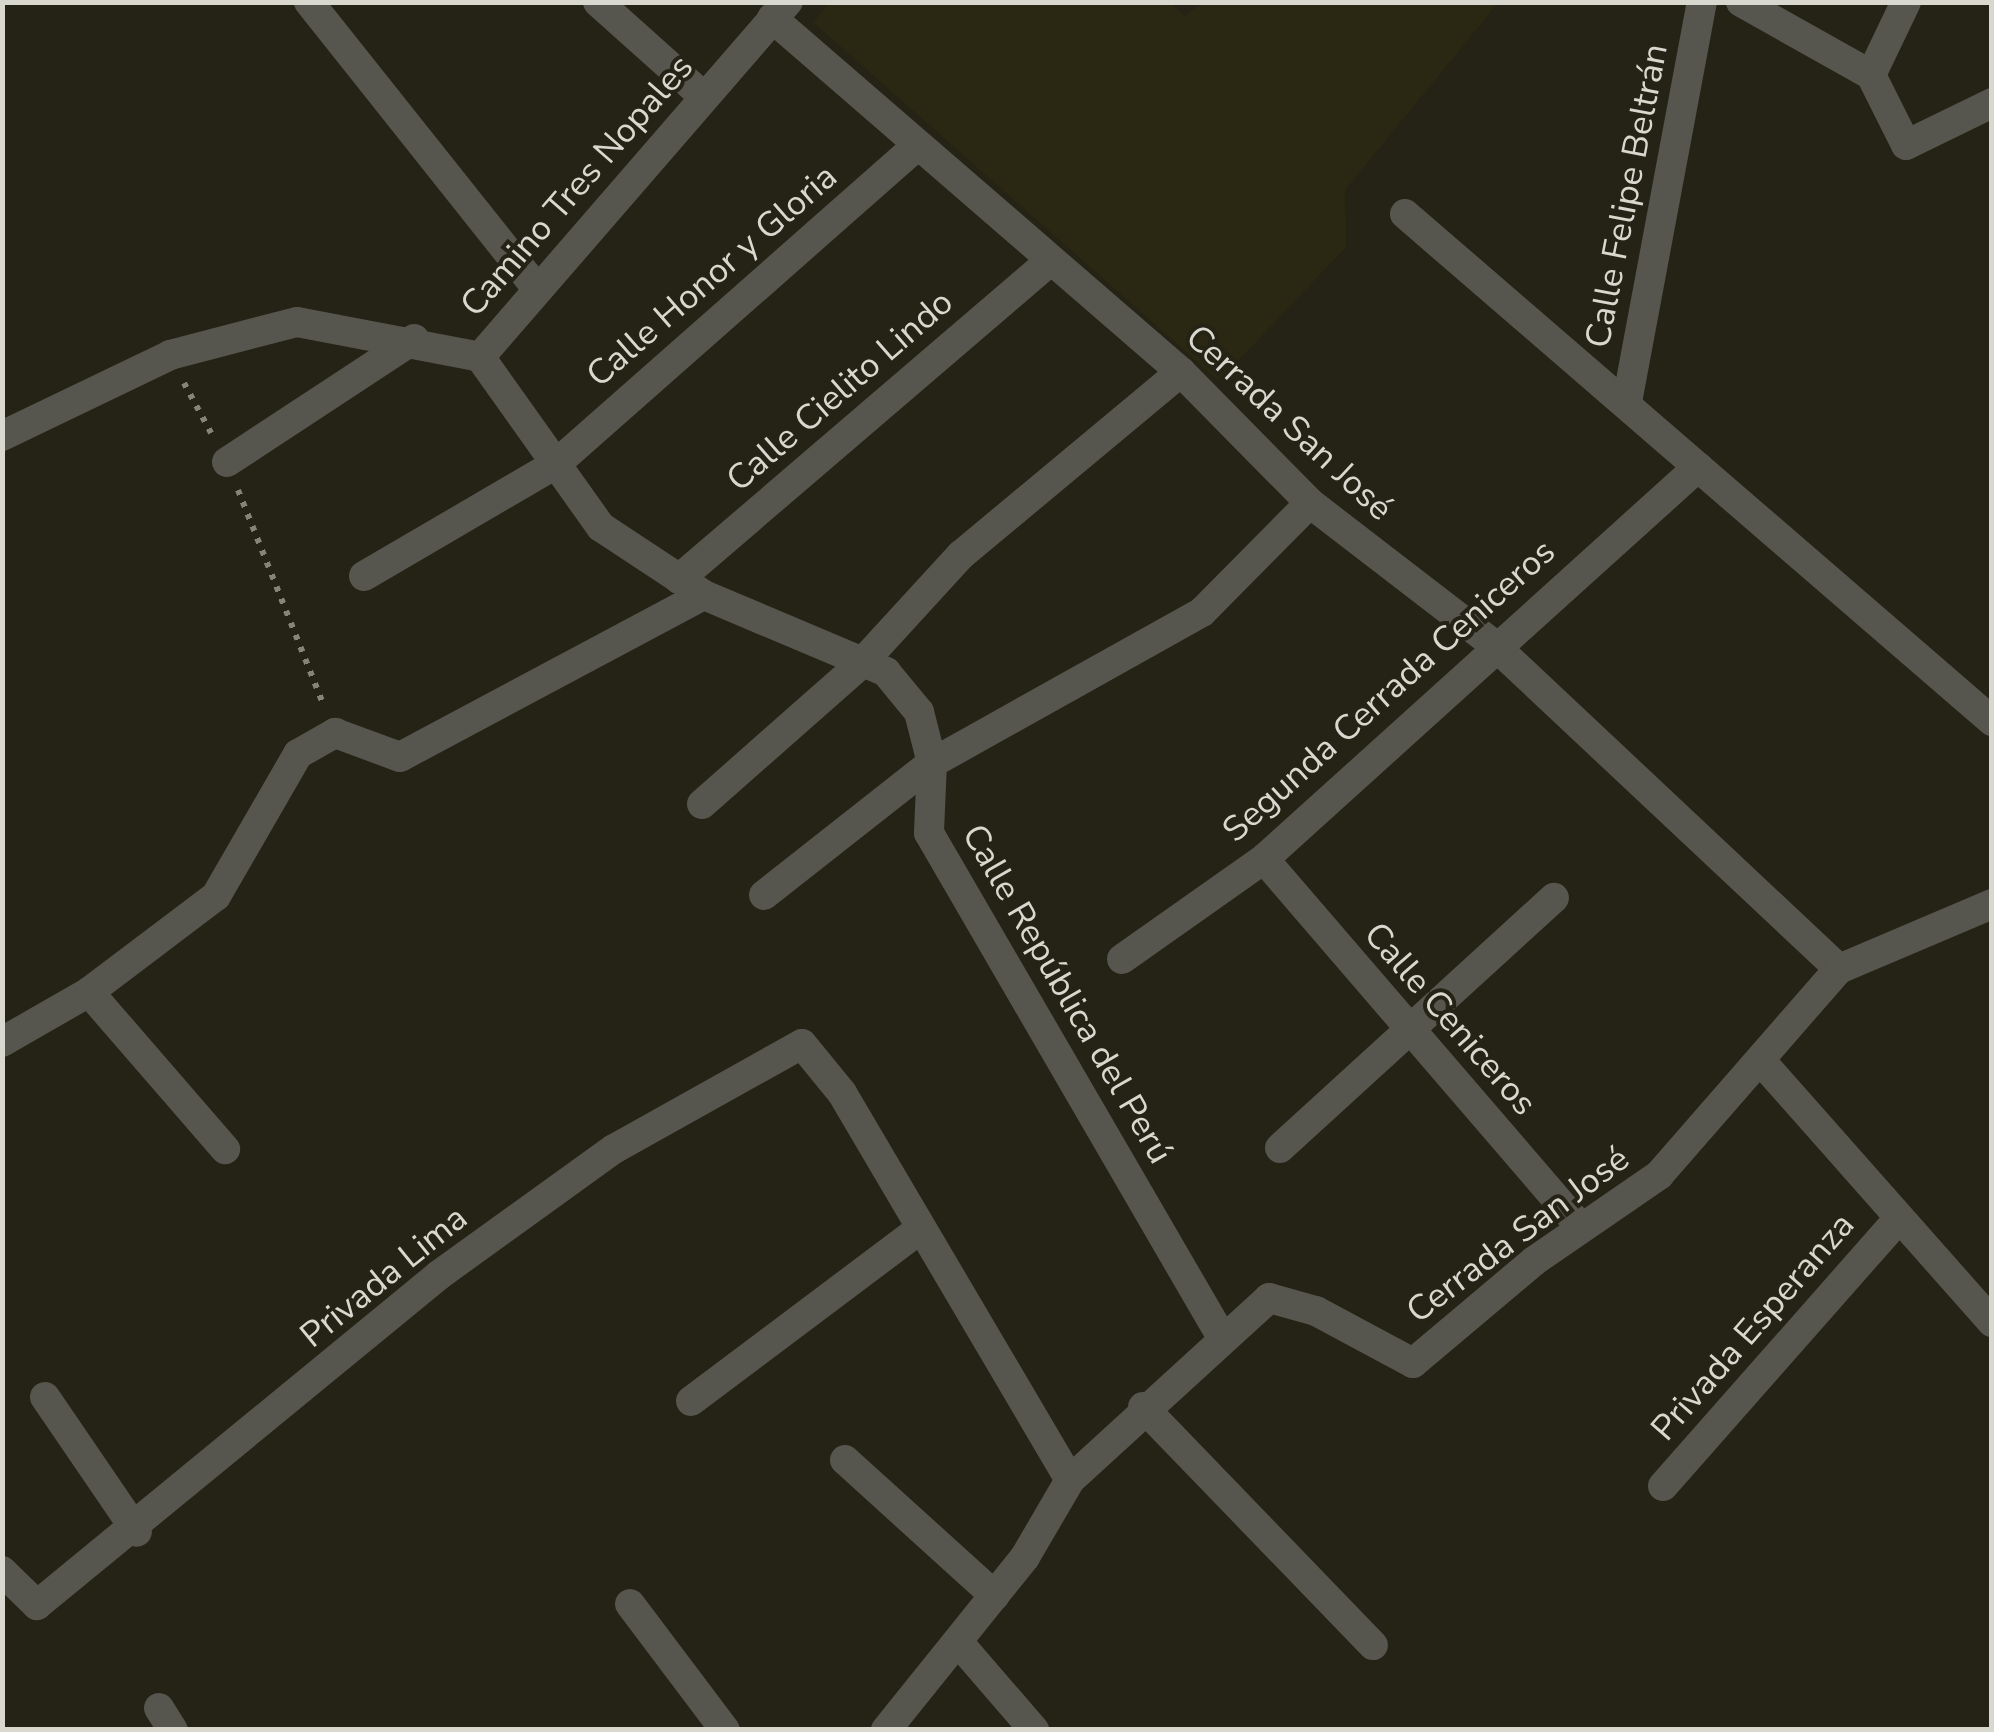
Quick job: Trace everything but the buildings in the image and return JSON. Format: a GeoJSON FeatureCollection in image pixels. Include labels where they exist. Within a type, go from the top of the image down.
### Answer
{"type":"FeatureCollection","features":[{"type":"Feature","properties":{"kind":"street"},"geometry":{"type":"LineString","coordinates":[[308,2],[537,290]]}},
{"type":"Feature","properties":{"kind":"street"},"geometry":{"type":"LineString","coordinates":[[598,2],[702,95]]}},
{"type":"Feature","properties":{"kind":"street","name":"Calle Felipe Beltrán"},"geometry":{"type":"LineString","coordinates":[[1627,402],[1702,2]]}},
{"type":"Feature","properties":{"kind":"street"},"geometry":{"type":"LineString","coordinates":[[1741,2],[1871,75],[1906,145],[1992,103]]}},
{"type":"Feature","properties":{"kind":"street"},"geometry":{"type":"LineString","coordinates":[[1871,75],[1906,2]]}},
{"type":"Feature","properties":{"kind":"street","name":"Camino Tres Nopales"},"geometry":{"type":"LineString","coordinates":[[2,436],[170,355],[297,322],[414,339],[480,357],[702,95],[780,10]]}},
{"type":"Feature","properties":{"kind":"street","name":"Cerrada San José"},"geometry":{"type":"LineString","coordinates":[[780,10],[918,145],[1180,372],[1310,503],[1493,644],[1839,968]]}},
{"type":"Feature","properties":{"kind":"street","name":"Calle Honor y Gloria"},"geometry":{"type":"LineString","coordinates":[[364,576],[556,464],[918,145]]}},
{"type":"Feature","properties":{"kind":"street"},"geometry":{"type":"LineString","coordinates":[[1406,214],[1992,721]]}},
{"type":"Feature","properties":{"kind":"street","name":"Calle Cielito Lindo"},"geometry":{"type":"LineString","coordinates":[[335,733],[400,757],[692,587],[1051,260]]}},
{"type":"Feature","properties":{"kind":"street"},"geometry":{"type":"LineString","coordinates":[[227,462],[414,339]]}},
{"type":"Feature","properties":{"kind":"street","name":"Calle República del Perú"},"geometry":{"type":"LineString","coordinates":[[480,357],[601,528],[692,587],[886,672],[919,712],[932,763],[930,833],[1221,1336]]}},
{"type":"Feature","properties":{"kind":"street"},"geometry":{"type":"LineString","coordinates":[[702,804],[861,664],[960,555],[1180,372]]}},
{"type":"Feature","properties":{"kind":"street","name":"Segunda Cerrada Ceniceros"},"geometry":{"type":"LineString","coordinates":[[1122,959],[1264,859],[1493,644],[1698,468]]}},
{"type":"Feature","properties":{"kind":"street"},"geometry":{"type":"LineString","coordinates":[[764,894],[932,763],[1202,612],[1310,503]]}},
{"type":"Feature","properties":{"kind":"street"},"geometry":{"type":"LineString","coordinates":[[2,1042],[88,992],[216,896],[298,754],[335,733]]}},
{"type":"Feature","properties":{"kind":"street","name":"Calle Ceniceros"},"geometry":{"type":"LineString","coordinates":[[1264,859],[1581,1228]]}},
{"type":"Feature","properties":{"kind":"street"},"geometry":{"type":"LineString","coordinates":[[1280,1148],[1554,898]]}},
{"type":"Feature","properties":{"kind":"street","name":"Cerrada San José"},"geometry":{"type":"LineString","coordinates":[[886,1730],[995,1596],[1070,1480],[1142,1408],[1268,1298],[1316,1311],[1412,1363],[1581,1228],[1659,1175],[1839,968],[1992,904]]}},
{"type":"Feature","properties":{"kind":"street"},"geometry":{"type":"LineString","coordinates":[[88,992],[225,1148]]}},
{"type":"Feature","properties":{"kind":"street","name":"Privada Lima"},"geometry":{"type":"LineString","coordinates":[[2,1571],[38,1605],[137,1532],[439,1275],[614,1150],[802,1044],[920,1229]]}},
{"type":"Feature","properties":{"kind":"street"},"geometry":{"type":"LineString","coordinates":[[1761,1061],[1992,1322]]}},
{"type":"Feature","properties":{"kind":"street","name":"Privada Esperanza"},"geometry":{"type":"LineString","coordinates":[[1662,1486],[1900,1218]]}},
{"type":"Feature","properties":{"kind":"street"},"geometry":{"type":"LineString","coordinates":[[691,1401],[920,1229],[1070,1480]]}},
{"type":"Feature","properties":{"kind":"street"},"geometry":{"type":"LineString","coordinates":[[45,1397],[137,1532]]}},
{"type":"Feature","properties":{"kind":"street"},"geometry":{"type":"LineString","coordinates":[[1142,1408],[1372,1645]]}},
{"type":"Feature","properties":{"kind":"street"},"geometry":{"type":"LineString","coordinates":[[845,1460],[995,1596]]}},
{"type":"Feature","properties":{"kind":"street"},"geometry":{"type":"LineString","coordinates":[[630,1604],[725,1730]]}},
{"type":"Feature","properties":{"kind":"street"},"geometry":{"type":"LineString","coordinates":[[958,1643],[1034,1730]]}},
{"type":"Feature","properties":{"kind":"path"},"geometry":{"type":"LineString","coordinates":[[170,355],[227,462],[335,733]]}},
{"type":"Feature","properties":{"kind":"shaded area"},"geometry":{"type":"Polygon","coordinates":[[[830,2],[1169,2],[1185,17],[1201,2],[1498,3],[1345,190],[1346,247],[1219,381],[813,22],[830,2]]]}}]}
